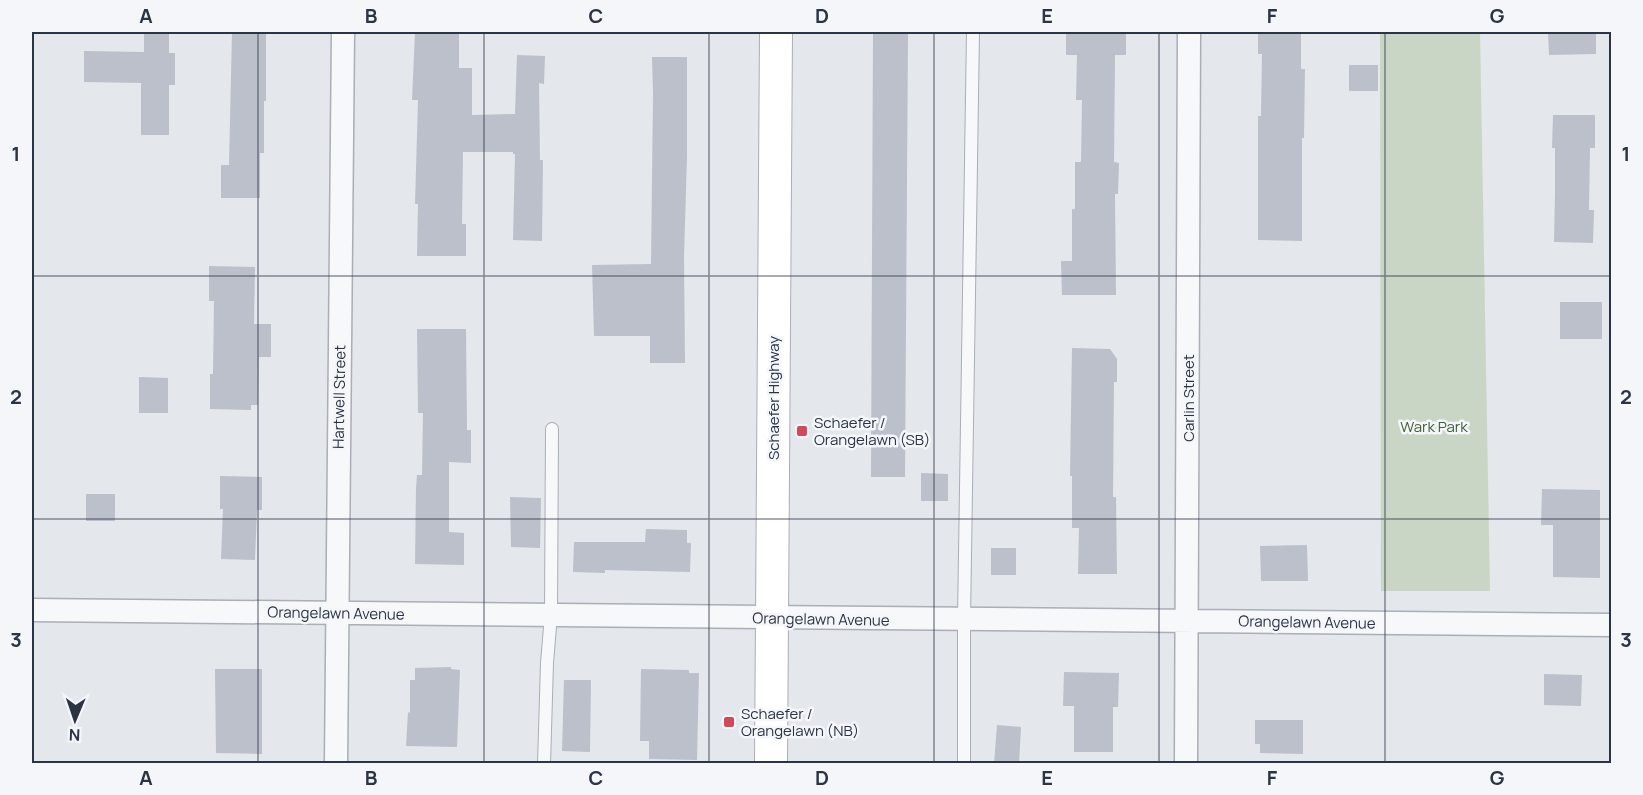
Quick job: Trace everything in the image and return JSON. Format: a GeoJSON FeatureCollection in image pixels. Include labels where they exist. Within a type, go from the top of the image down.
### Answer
{"type":"FeatureCollection","features":[{"type":"Feature","properties":{"kind":"main road","name":"Schaefer Highway"},"geometry":{"type":"LineString","coordinates":[[771,764],[776,32]]}},
{"type":"Feature","properties":{"kind":"street","name":"Hartwell Street"},"geometry":{"type":"LineString","coordinates":[[336,764],[343,32]]}},
{"type":"Feature","properties":{"kind":"street","name":"Carlin Street"},"geometry":{"type":"LineString","coordinates":[[1186,764],[1189,32]]}},
{"type":"Feature","properties":{"kind":"street","name":"Orangelawn Avenue"},"geometry":{"type":"LineString","coordinates":[[32,610],[1611,625]]}},
{"type":"Feature","properties":{"kind":"lane"},"geometry":{"type":"LineString","coordinates":[[964,764],[973,32]]}},
{"type":"Feature","properties":{"kind":"lane"},"geometry":{"type":"LineString","coordinates":[[544,764],[546,663],[551,615],[552,429]]}},
{"type":"Feature","properties":{"kind":"green space","name":"Wark Park"},"geometry":{"type":"Polygon","coordinates":[[[1380,32],[1480,32],[1490,591],[1381,591],[1380,32]]]}},
{"type":"Feature","properties":{"kind":"building"},"geometry":{"type":"Polygon","coordinates":[[[144,32],[169,32],[169,53],[175,53],[175,85],[169,85],[169,135],[141,135],[141,83],[84,82],[84,51],[144,52],[144,32]]]}},
{"type":"Feature","properties":{"kind":"building"},"geometry":{"type":"Polygon","coordinates":[[[232,32],[266,32],[266,101],[264,101],[264,153],[260,153],[260,198],[221,198],[221,165],[229,165],[232,32]]]}},
{"type":"Feature","properties":{"kind":"building"},"geometry":{"type":"Polygon","coordinates":[[[415,32],[459,32],[459,68],[472,68],[472,115],[515,114],[517,55],[545,56],[544,84],[539,83],[540,160],[543,160],[542,241],[513,240],[515,154],[513,152],[463,152],[462,224],[466,224],[466,256],[417,256],[418,204],[415,204],[418,100],[412,100],[415,32]]]}},
{"type":"Feature","properties":{"kind":"building"},"geometry":{"type":"Polygon","coordinates":[[[873,32],[908,32],[905,477],[871,477],[873,32]]]}},
{"type":"Feature","properties":{"kind":"building"},"geometry":{"type":"Polygon","coordinates":[[[1066,32],[1126,32],[1126,55],[1115,55],[1114,162],[1119,163],[1118,194],[1115,194],[1116,295],[1062,295],[1061,261],[1072,261],[1072,209],[1075,209],[1075,162],[1081,162],[1082,100],[1076,100],[1077,55],[1066,55],[1066,32]]]}},
{"type":"Feature","properties":{"kind":"building"},"geometry":{"type":"Polygon","coordinates":[[[1258,32],[1301,32],[1301,69],[1305,69],[1302,241],[1258,240],[1258,116],[1261,116],[1262,54],[1258,54],[1258,32]]]}},
{"type":"Feature","properties":{"kind":"building"},"geometry":{"type":"Polygon","coordinates":[[[1548,32],[1596,32],[1596,54],[1549,55],[1548,32]]]}},
{"type":"Feature","properties":{"kind":"building"},"geometry":{"type":"Polygon","coordinates":[[[652,57],[687,57],[685,363],[650,363],[650,336],[594,336],[592,265],[651,264],[652,57]]]}},
{"type":"Feature","properties":{"kind":"building"},"geometry":{"type":"Polygon","coordinates":[[[1349,65],[1378,65],[1378,91],[1349,91],[1349,65]]]}},
{"type":"Feature","properties":{"kind":"building"},"geometry":{"type":"Polygon","coordinates":[[[1553,115],[1595,115],[1595,148],[1590,148],[1589,210],[1594,210],[1593,243],[1554,242],[1553,115]]]}},
{"type":"Feature","properties":{"kind":"building"},"geometry":{"type":"Polygon","coordinates":[[[209,266],[255,267],[254,324],[271,324],[271,357],[259,357],[258,405],[251,405],[251,410],[210,409],[214,301],[209,301],[209,266]]]}},
{"type":"Feature","properties":{"kind":"building"},"geometry":{"type":"Polygon","coordinates":[[[1560,302],[1602,302],[1602,339],[1560,339],[1560,302]]]}},
{"type":"Feature","properties":{"kind":"building"},"geometry":{"type":"Polygon","coordinates":[[[417,329],[466,329],[467,430],[471,430],[471,463],[449,462],[449,532],[464,533],[464,565],[415,564],[416,488],[417,475],[422,475],[423,413],[418,413],[417,329]]]}},
{"type":"Feature","properties":{"kind":"building"},"geometry":{"type":"Polygon","coordinates":[[[1072,348],[1110,349],[1117,359],[1117,382],[1114,382],[1113,497],[1116,497],[1117,574],[1078,574],[1079,528],[1072,528],[1072,476],[1070,476],[1072,348]]]}},
{"type":"Feature","properties":{"kind":"building"},"geometry":{"type":"Polygon","coordinates":[[[139,377],[168,378],[168,413],[139,413],[139,377]]]}},
{"type":"Feature","properties":{"kind":"building"},"geometry":{"type":"Polygon","coordinates":[[[921,473],[948,474],[948,501],[921,501],[921,473]]]}},
{"type":"Feature","properties":{"kind":"building"},"geometry":{"type":"Polygon","coordinates":[[[220,476],[262,477],[262,510],[257,510],[255,560],[221,559],[223,509],[220,509],[220,476]]]}},
{"type":"Feature","properties":{"kind":"building"},"geometry":{"type":"Polygon","coordinates":[[[1542,489],[1600,490],[1600,578],[1553,577],[1553,525],[1541,525],[1542,489]]]}},
{"type":"Feature","properties":{"kind":"building"},"geometry":{"type":"Polygon","coordinates":[[[86,494],[115,494],[115,521],[86,521],[86,494]]]}},
{"type":"Feature","properties":{"kind":"building"},"geometry":{"type":"Polygon","coordinates":[[[510,497],[541,498],[540,548],[511,547],[510,497]]]}},
{"type":"Feature","properties":{"kind":"building"},"geometry":{"type":"Polygon","coordinates":[[[646,529],[687,530],[687,543],[691,543],[690,572],[605,570],[605,573],[573,572],[574,542],[645,542],[646,529]]]}},
{"type":"Feature","properties":{"kind":"building"},"geometry":{"type":"Polygon","coordinates":[[[1307,545],[1308,581],[1261,581],[1260,546],[1307,545]]]}},
{"type":"Feature","properties":{"kind":"building"},"geometry":{"type":"Polygon","coordinates":[[[991,548],[1016,548],[1016,575],[991,575],[991,548]]]}},
{"type":"Feature","properties":{"kind":"building"},"geometry":{"type":"Polygon","coordinates":[[[451,667],[451,669],[460,670],[457,747],[406,746],[408,712],[410,713],[410,680],[415,680],[415,668],[451,667]]]}},
{"type":"Feature","properties":{"kind":"building"},"geometry":{"type":"Polygon","coordinates":[[[215,669],[262,669],[262,754],[216,753],[215,669]]]}},
{"type":"Feature","properties":{"kind":"building"},"geometry":{"type":"Polygon","coordinates":[[[641,669],[689,670],[689,673],[699,673],[697,760],[649,759],[649,741],[640,741],[641,669]]]}},
{"type":"Feature","properties":{"kind":"building"},"geometry":{"type":"Polygon","coordinates":[[[1064,672],[1119,673],[1118,707],[1113,707],[1113,752],[1074,752],[1074,706],[1063,706],[1064,672]]]}},
{"type":"Feature","properties":{"kind":"building"},"geometry":{"type":"Polygon","coordinates":[[[1544,674],[1582,675],[1581,706],[1544,705],[1544,674]]]}},
{"type":"Feature","properties":{"kind":"building"},"geometry":{"type":"Polygon","coordinates":[[[564,680],[591,680],[590,752],[562,751],[564,680]]]}},
{"type":"Feature","properties":{"kind":"building"},"geometry":{"type":"Polygon","coordinates":[[[1255,720],[1303,720],[1303,754],[1260,753],[1260,744],[1255,744],[1255,720]]]}},
{"type":"Feature","properties":{"kind":"building"},"geometry":{"type":"Polygon","coordinates":[[[997,725],[1021,727],[1019,764],[994,764],[997,725]]]}},
{"type":"Feature","properties":{"kind":"place","name":"Schaefer / Orangelawn (SB)"},"geometry":{"type":"Point","coordinates":[802,431]}},
{"type":"Feature","properties":{"kind":"place","name":"Schaefer / Orangelawn (NB)"},"geometry":{"type":"Point","coordinates":[729,722]}}]}
